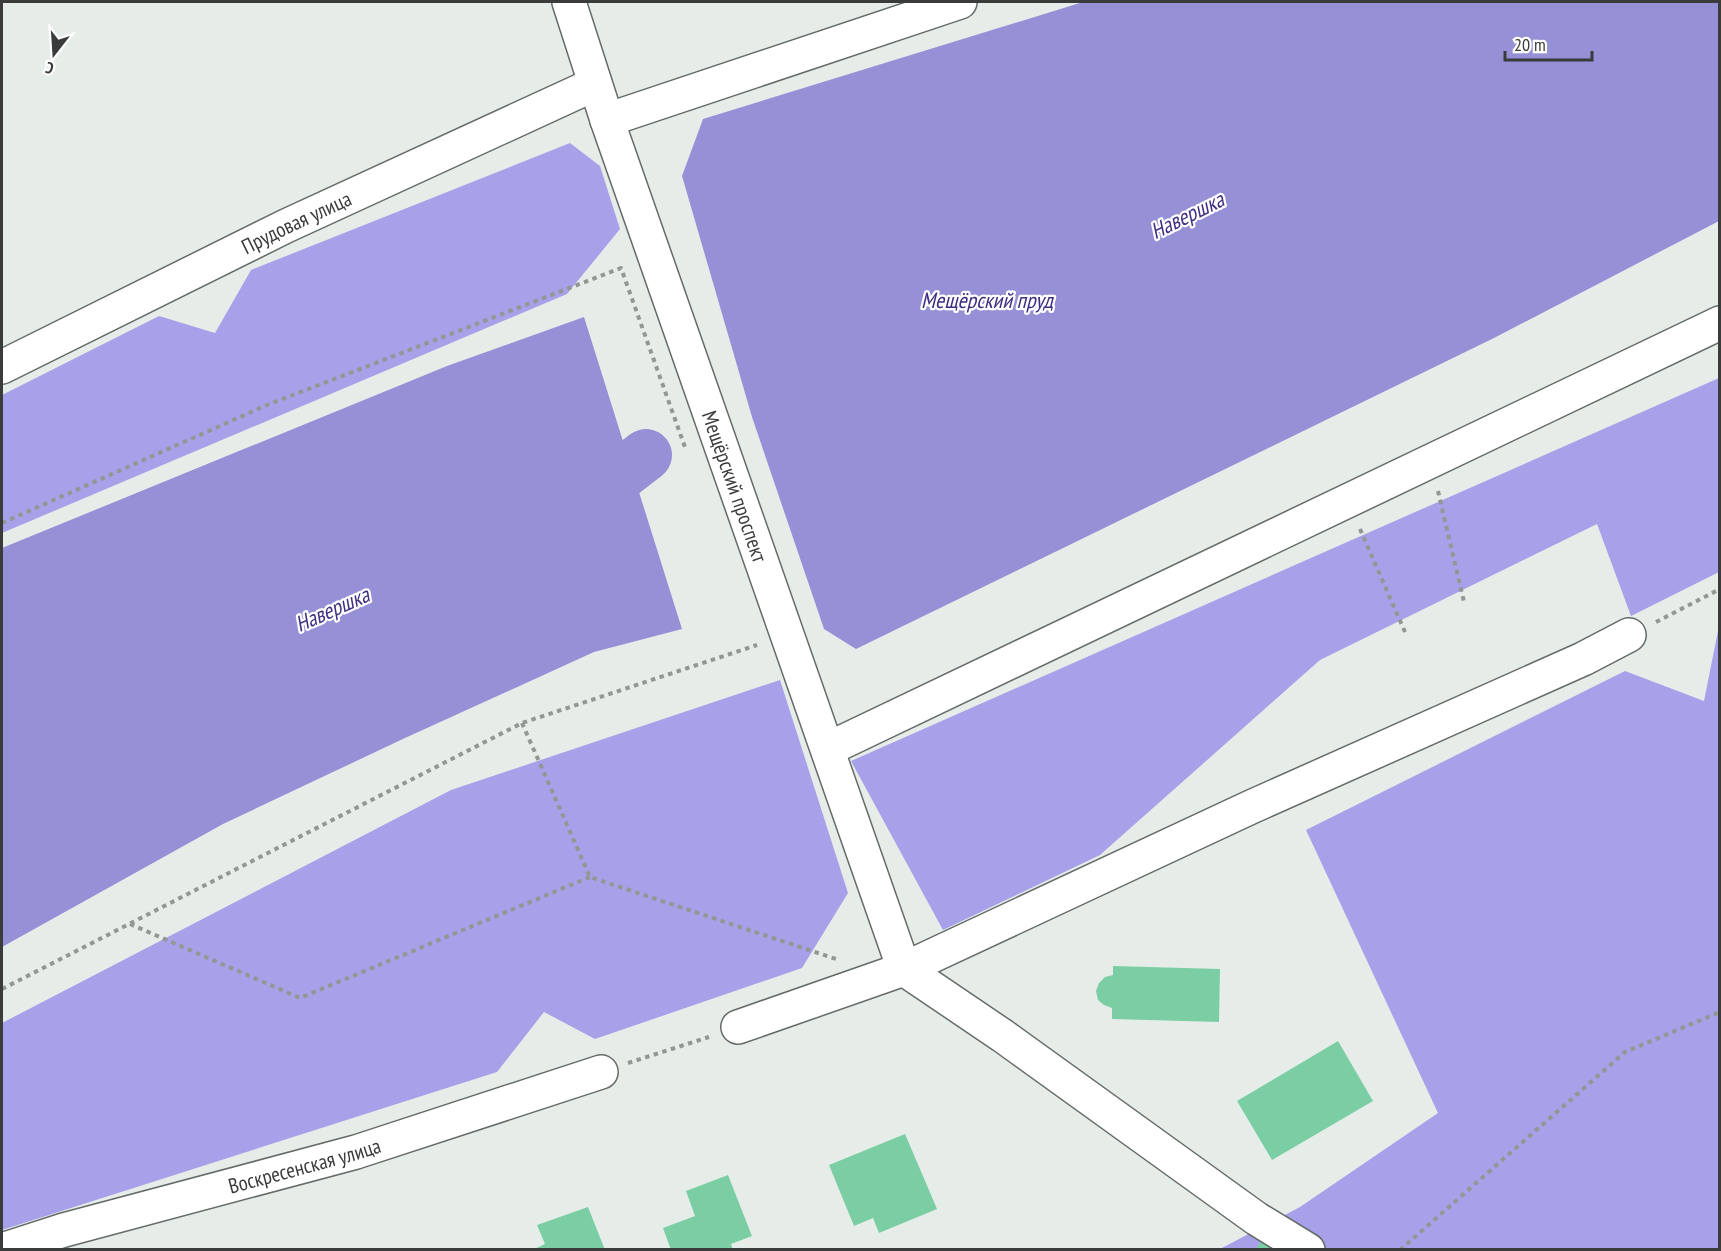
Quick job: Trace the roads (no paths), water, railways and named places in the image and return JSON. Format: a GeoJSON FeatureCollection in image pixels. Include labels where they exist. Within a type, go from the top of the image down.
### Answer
{"type":"FeatureCollection","features":[{"type":"Feature","properties":{"kind":"street","name":"Мещёрский проспект"},"geometry":{"type":"LineString","coordinates":[[569,2],[607,120],[904,969]]}},
{"type":"Feature","properties":{"kind":"street"},"geometry":{"type":"LineString","coordinates":[[607,120],[960,2]]}},
{"type":"Feature","properties":{"kind":"street","name":"Прудовая улица"},"geometry":{"type":"LineString","coordinates":[[2,367],[286,226],[595,84]]}},
{"type":"Feature","properties":{"kind":"street"},"geometry":{"type":"LineString","coordinates":[[828,749],[1719,323]]}},
{"type":"Feature","properties":{"kind":"street"},"geometry":{"type":"LineString","coordinates":[[738,1027],[904,969],[1251,807],[1583,659],[1629,635]]}},
{"type":"Feature","properties":{"kind":"street"},"geometry":{"type":"LineString","coordinates":[[904,969],[1003,1036],[1257,1219],[1308,1250]]}},
{"type":"Feature","properties":{"kind":"street","name":"Воскресенская улица"},"geometry":{"type":"LineString","coordinates":[[2,1250],[64,1230],[356,1152],[601,1072]]}},
{"type":"Feature","properties":{"kind":"water","name":"Мещёрский пруд"},"geometry":{"type":"Polygon","coordinates":[[[1083,2],[1719,2],[1719,221],[1494,338],[856,649],[824,629],[752,417],[682,176],[703,119],[1083,2]]]}},
{"type":"Feature","properties":{"kind":"water"},"geometry":{"type":"Polygon","coordinates":[[[584,317],[682,629],[594,652],[405,738],[223,824],[2,947],[2,548],[447,366],[584,317]]]}},
{"type":"Feature","properties":{"kind":"waterway","name":"Навершка"},"geometry":{"type":"LineString","coordinates":[[569,503],[603,488],[646,455]]}}]}
